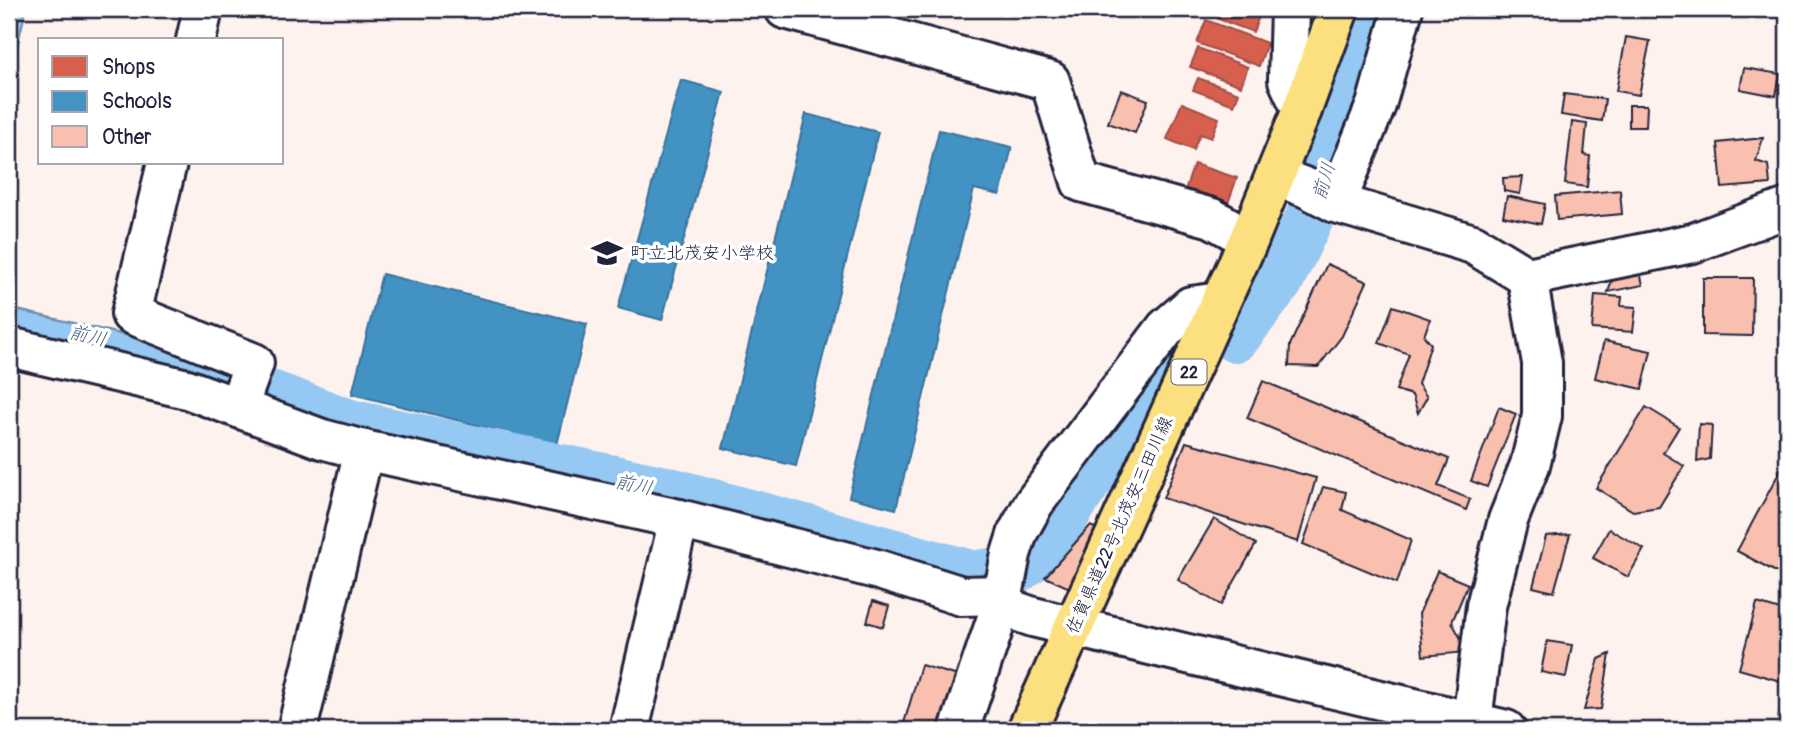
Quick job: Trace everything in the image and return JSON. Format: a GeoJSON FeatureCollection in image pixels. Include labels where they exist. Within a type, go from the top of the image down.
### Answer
{"type":"FeatureCollection","features":[{"type":"Feature","properties":{"kind":"main road","name":"佐賀県道22号北茂安三田川線"},"geometry":{"type":"LineString","coordinates":[[1027,730],[1249,239],[1306,189],[1303,110],[1339,9]]}},
{"type":"Feature","properties":{"kind":"street"},"geometry":{"type":"LineString","coordinates":[[196,38],[203,9]]}},
{"type":"Feature","properties":{"kind":"street"},"geometry":{"type":"LineString","coordinates":[[785,9],[847,17],[1050,81],[1081,182],[1212,218],[1249,239]]}},
{"type":"Feature","properties":{"kind":"street"},"geometry":{"type":"LineString","coordinates":[[1290,9],[1288,80],[1303,110]]}},
{"type":"Feature","properties":{"kind":"street"},"geometry":{"type":"LineString","coordinates":[[1403,9],[1376,105],[1306,189],[1473,244],[1527,277],[1693,243],[1787,208]]}},
{"type":"Feature","properties":{"kind":"street"},"geometry":{"type":"LineString","coordinates":[[167,164],[131,314],[254,363],[243,393]]}},
{"type":"Feature","properties":{"kind":"street"},"geometry":{"type":"LineString","coordinates":[[1005,585],[1033,617],[1483,728],[1486,606],[1508,520],[1530,464],[1542,416],[1542,363],[1527,277]]}},
{"type":"Feature","properties":{"kind":"street"},"geometry":{"type":"LineString","coordinates":[[959,730],[1005,585],[1018,532],[1034,503],[1166,328],[1191,306],[1220,302]]}},
{"type":"Feature","properties":{"kind":"street"},"geometry":{"type":"LineString","coordinates":[[9,347],[187,389],[243,393],[322,439],[679,519],[876,569],[962,596],[1005,585]]}},
{"type":"Feature","properties":{"kind":"street"},"geometry":{"type":"LineString","coordinates":[[298,730],[364,450]]}},
{"type":"Feature","properties":{"kind":"street"},"geometry":{"type":"LineString","coordinates":[[629,730],[679,519]]}},
{"type":"Feature","properties":{"kind":"water"},"geometry":{"type":"Polygon","coordinates":[[[9,9],[26,9],[9,80],[9,9]]]}},
{"type":"Feature","properties":{"kind":"water"},"geometry":{"type":"Polygon","coordinates":[[[9,308],[142,339],[228,373],[224,383],[164,364],[9,328],[9,308]]]}},
{"type":"Feature","properties":{"kind":"building: Shops"},"geometry":{"type":"Polygon","coordinates":[[[1222,9],[1262,9],[1253,32],[1218,19],[1222,9]]]}},
{"type":"Feature","properties":{"kind":"building: Shops"},"geometry":{"type":"Polygon","coordinates":[[[1206,20],[1267,43],[1259,66],[1197,43],[1206,20]]]}},
{"type":"Feature","properties":{"kind":"building: Shops"},"geometry":{"type":"Polygon","coordinates":[[[1198,48],[1248,67],[1241,86],[1190,67],[1198,48]]]}},
{"type":"Feature","properties":{"kind":"building: Shops"},"geometry":{"type":"Polygon","coordinates":[[[1198,78],[1239,93],[1234,105],[1193,90],[1198,78]]]}},
{"type":"Feature","properties":{"kind":"building: Shops"},"geometry":{"type":"Polygon","coordinates":[[[1182,103],[1219,118],[1211,138],[1200,134],[1193,150],[1167,139],[1182,103]]]}},
{"type":"Feature","properties":{"kind":"building: Shops"},"geometry":{"type":"Polygon","coordinates":[[[1194,164],[1237,178],[1227,206],[1184,193],[1194,164]]]}},
{"type":"Feature","properties":{"kind":"building: Schools"},"geometry":{"type":"Polygon","coordinates":[[[681,80],[724,92],[662,320],[618,308],[681,80]]]}},
{"type":"Feature","properties":{"kind":"building: Schools"},"geometry":{"type":"Polygon","coordinates":[[[806,114],[878,132],[796,466],[723,448],[806,114]]]}},
{"type":"Feature","properties":{"kind":"building: Schools"},"geometry":{"type":"Polygon","coordinates":[[[939,130],[1012,147],[1000,195],[974,189],[896,509],[849,497],[939,130]]]}},
{"type":"Feature","properties":{"kind":"building: Schools"},"geometry":{"type":"Polygon","coordinates":[[[382,274],[587,324],[557,445],[352,394],[382,274]]]}},
{"type":"Feature","properties":{"kind":"building: Other"},"geometry":{"type":"Polygon","coordinates":[[[1626,37],[1650,41],[1639,95],[1616,91],[1626,37]]]}},
{"type":"Feature","properties":{"kind":"building: Other"},"geometry":{"type":"Polygon","coordinates":[[[1744,68],[1780,74],[1776,96],[1740,89],[1744,68]]]}},
{"type":"Feature","properties":{"kind":"building: Other"},"geometry":{"type":"Polygon","coordinates":[[[1121,90],[1148,100],[1135,133],[1108,123],[1121,90]]]}},
{"type":"Feature","properties":{"kind":"building: Other"},"geometry":{"type":"Polygon","coordinates":[[[1564,94],[1605,99],[1602,121],[1561,115],[1564,94]]]}},
{"type":"Feature","properties":{"kind":"building: Other"},"geometry":{"type":"Polygon","coordinates":[[[1629,105],[1647,105],[1646,127],[1629,127],[1629,105]]]}},
{"type":"Feature","properties":{"kind":"building: Other"},"geometry":{"type":"Polygon","coordinates":[[[1572,122],[1587,124],[1584,155],[1590,156],[1587,187],[1565,184],[1572,122]]]}},
{"type":"Feature","properties":{"kind":"building: Other"},"geometry":{"type":"Polygon","coordinates":[[[1763,138],[1756,161],[1768,165],[1770,184],[1722,188],[1718,143],[1763,138]]]}},
{"type":"Feature","properties":{"kind":"building: Other"},"geometry":{"type":"Polygon","coordinates":[[[1523,177],[1520,194],[1504,191],[1503,178],[1523,177]]]}},
{"type":"Feature","properties":{"kind":"building: Other"},"geometry":{"type":"Polygon","coordinates":[[[1620,190],[1622,214],[1557,220],[1555,196],[1620,190]]]}},
{"type":"Feature","properties":{"kind":"building: Other"},"geometry":{"type":"Polygon","coordinates":[[[1507,196],[1545,204],[1541,224],[1503,216],[1507,196]]]}},
{"type":"Feature","properties":{"kind":"building: Other"},"geometry":{"type":"Polygon","coordinates":[[[1327,264],[1367,282],[1342,336],[1318,367],[1289,366],[1290,345],[1327,264]]]}},
{"type":"Feature","properties":{"kind":"building: Other"},"geometry":{"type":"Polygon","coordinates":[[[1640,272],[1643,285],[1608,292],[1613,278],[1640,272]]]}},
{"type":"Feature","properties":{"kind":"building: Other"},"geometry":{"type":"Polygon","coordinates":[[[1703,278],[1753,278],[1752,336],[1703,335],[1703,278]]]}},
{"type":"Feature","properties":{"kind":"building: Other"},"geometry":{"type":"Polygon","coordinates":[[[1595,295],[1622,297],[1621,306],[1636,307],[1633,332],[1592,329],[1595,295]]]}},
{"type":"Feature","properties":{"kind":"building: Other"},"geometry":{"type":"Polygon","coordinates":[[[1393,306],[1430,319],[1424,336],[1431,344],[1418,384],[1427,397],[1418,413],[1412,395],[1396,390],[1409,354],[1379,343],[1393,306]]]}},
{"type":"Feature","properties":{"kind":"building: Other"},"geometry":{"type":"Polygon","coordinates":[[[1604,341],[1651,351],[1642,389],[1595,378],[1604,341]]]}},
{"type":"Feature","properties":{"kind":"building: Other"},"geometry":{"type":"Polygon","coordinates":[[[1263,381],[1449,459],[1438,486],[1470,499],[1466,510],[1247,418],[1263,381]]]}},
{"type":"Feature","properties":{"kind":"building: Other"},"geometry":{"type":"Polygon","coordinates":[[[1499,407],[1516,414],[1487,487],[1471,481],[1499,407]]]}},
{"type":"Feature","properties":{"kind":"building: Other"},"geometry":{"type":"Polygon","coordinates":[[[1646,407],[1679,427],[1663,453],[1684,466],[1659,507],[1633,511],[1596,488],[1646,407]]]}},
{"type":"Feature","properties":{"kind":"building: Other"},"geometry":{"type":"Polygon","coordinates":[[[1699,424],[1712,425],[1710,459],[1697,462],[1699,424]]]}},
{"type":"Feature","properties":{"kind":"building: Other"},"geometry":{"type":"Polygon","coordinates":[[[1186,442],[1316,478],[1298,542],[1163,498],[1186,442]]]}},
{"type":"Feature","properties":{"kind":"building: Other"},"geometry":{"type":"Polygon","coordinates":[[[1787,458],[1787,578],[1737,551],[1787,458]]]}},
{"type":"Feature","properties":{"kind":"building: Other"},"geometry":{"type":"Polygon","coordinates":[[[1323,487],[1346,492],[1342,510],[1411,540],[1397,583],[1303,544],[1323,487]]]}},
{"type":"Feature","properties":{"kind":"building: Other"},"geometry":{"type":"Polygon","coordinates":[[[1214,519],[1256,544],[1221,605],[1178,580],[1214,519]]]}},
{"type":"Feature","properties":{"kind":"building: Other"},"geometry":{"type":"Polygon","coordinates":[[[1090,526],[1102,531],[1074,590],[1045,577],[1090,526]]]}},
{"type":"Feature","properties":{"kind":"building: Other"},"geometry":{"type":"Polygon","coordinates":[[[1609,529],[1644,549],[1628,577],[1593,558],[1609,529]]]}},
{"type":"Feature","properties":{"kind":"building: Other"},"geometry":{"type":"Polygon","coordinates":[[[1570,534],[1554,592],[1533,587],[1546,536],[1570,534]]]}},
{"type":"Feature","properties":{"kind":"building: Other"},"geometry":{"type":"Polygon","coordinates":[[[1437,571],[1468,584],[1452,622],[1468,652],[1423,656],[1419,614],[1437,571]]]}},
{"type":"Feature","properties":{"kind":"building: Other"},"geometry":{"type":"Polygon","coordinates":[[[873,601],[889,606],[883,627],[867,622],[873,601]]]}},
{"type":"Feature","properties":{"kind":"building: Other"},"geometry":{"type":"Polygon","coordinates":[[[1757,603],[1787,612],[1787,683],[1739,669],[1757,603]]]}},
{"type":"Feature","properties":{"kind":"building: Other"},"geometry":{"type":"Polygon","coordinates":[[[1547,641],[1572,645],[1566,677],[1541,672],[1547,641]]]}},
{"type":"Feature","properties":{"kind":"building: Other"},"geometry":{"type":"Polygon","coordinates":[[[1610,654],[1601,709],[1584,710],[1599,659],[1610,654]]]}},
{"type":"Feature","properties":{"kind":"building: Other"},"geometry":{"type":"Polygon","coordinates":[[[921,665],[958,676],[943,730],[902,730],[921,665]]]}},
{"type":"Feature","properties":{"kind":"building: Other"},"geometry":{"type":"Polygon","coordinates":[[[1784,696],[1787,697],[1787,722],[1778,719],[1784,696]]]}},
{"type":"Feature","properties":{"kind":"waterway","name":"前川"},"geometry":{"type":"LineString","coordinates":[[1235,338],[1279,281],[1320,196],[1342,114],[1381,9]]}},
{"type":"Feature","properties":{"kind":"waterway","name":"前川"},"geometry":{"type":"LineString","coordinates":[[201,369],[351,424],[668,491],[973,575],[1017,569],[1041,551],[1131,416],[1169,369]]}},
{"type":"Feature","properties":{"kind":"place","name":"町立北茂安小学校"},"geometry":{"type":"Point","coordinates":[607,253]}}]}
